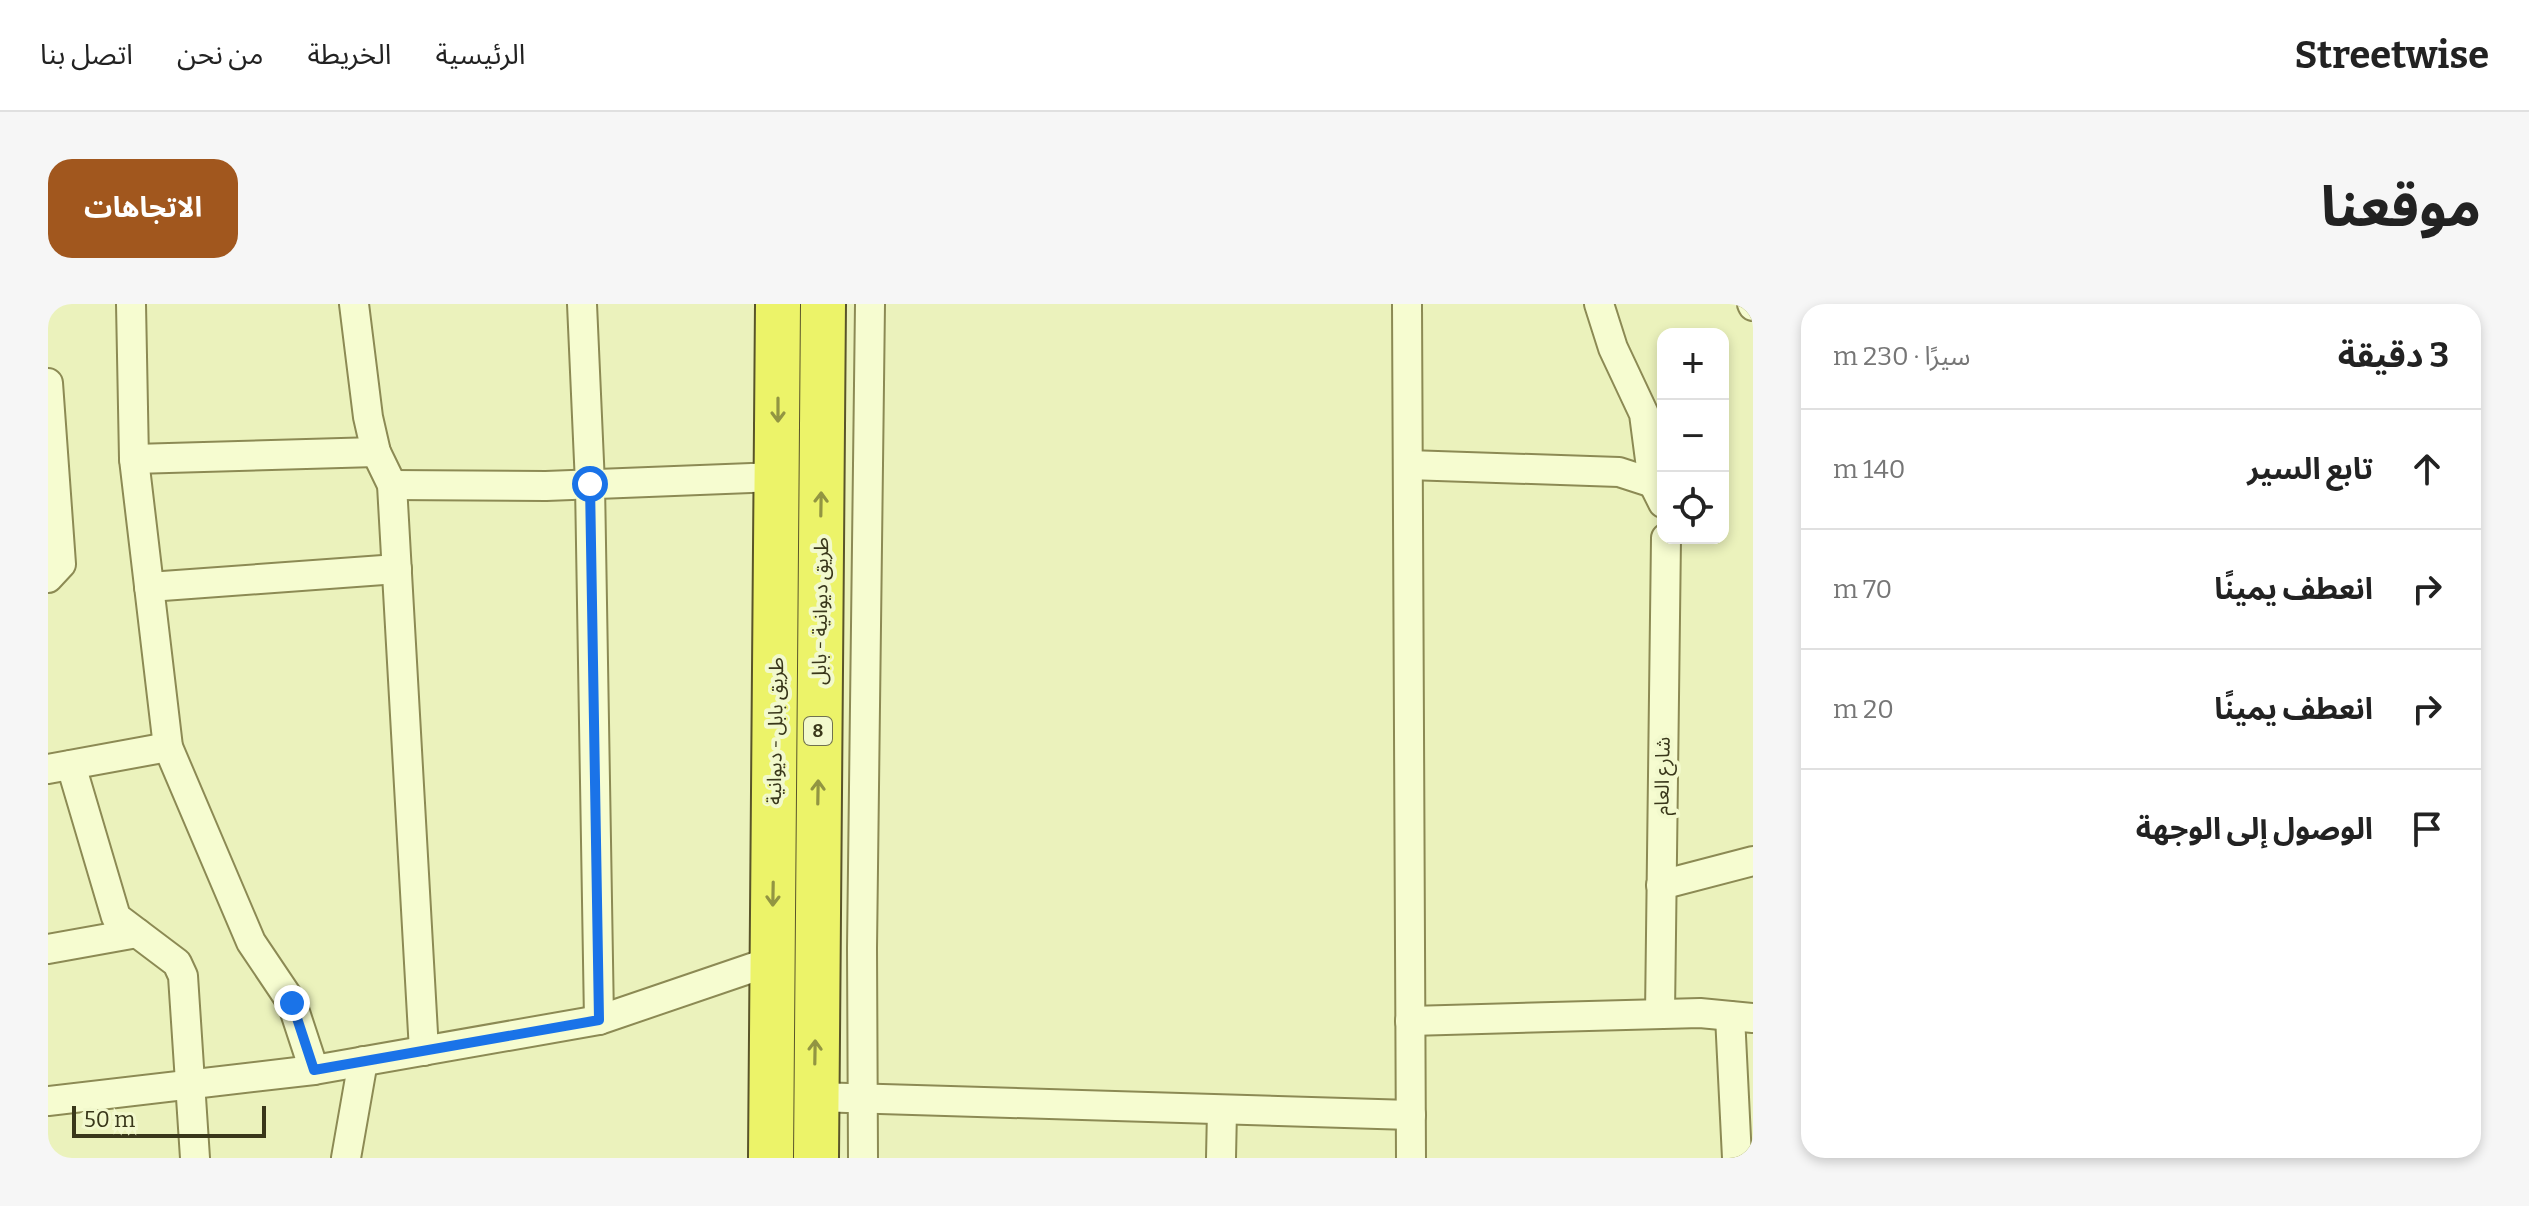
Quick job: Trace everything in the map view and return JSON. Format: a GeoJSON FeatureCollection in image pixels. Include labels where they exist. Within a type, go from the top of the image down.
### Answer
{"type":"FeatureCollection","features":[{"type":"Feature","properties":{"kind":"highway"},"geometry":{"type":"LineString","coordinates":[[780,304],[799,316],[816,311],[823,304]]}},
{"type":"Feature","properties":{"kind":"highway","name":"طريق بابل - ديوانية"},"geometry":{"type":"LineString","coordinates":[[771,1158],[780,304]]}},
{"type":"Feature","properties":{"kind":"highway","name":"طريق ديوانية - بابل"},"geometry":{"type":"LineString","coordinates":[[816,1158],[823,304]]}},
{"type":"Feature","properties":{"kind":"highway"},"geometry":{"type":"LineString","coordinates":[[778,356],[783,348],[798,341],[816,345],[822,351]]}},
{"type":"Feature","properties":{"kind":"street"},"geometry":{"type":"LineString","coordinates":[[131,304],[134,459],[168,747],[251,942],[292,1003],[314,1070]]}},
{"type":"Feature","properties":{"kind":"street"},"geometry":{"type":"LineString","coordinates":[[354,304],[368,417],[376,452],[392,485],[424,1051]]}},
{"type":"Feature","properties":{"kind":"street"},"geometry":{"type":"LineString","coordinates":[[582,304],[590,484],[599,1020]]}},
{"type":"Feature","properties":{"kind":"street"},"geometry":{"type":"LineString","coordinates":[[863,1158],[862,948],[870,304]]}},
{"type":"Feature","properties":{"kind":"street"},"geometry":{"type":"LineString","coordinates":[[1407,304],[1411,1158]]}},
{"type":"Feature","properties":{"kind":"street"},"geometry":{"type":"LineString","coordinates":[[1599,304],[1613,348],[1644,414],[1657,487]]}},
{"type":"Feature","properties":{"kind":"street"},"geometry":{"type":"LineString","coordinates":[[48,578],[61,564],[49,398]]}},
{"type":"Feature","properties":{"kind":"street"},"geometry":{"type":"LineString","coordinates":[[134,459],[376,452]]}},
{"type":"Feature","properties":{"kind":"street"},"geometry":{"type":"LineString","coordinates":[[1408,465],[1619,472],[1657,492]]}},
{"type":"Feature","properties":{"kind":"street"},"geometry":{"type":"LineString","coordinates":[[392,485],[546,486],[778,477]]}},
{"type":"Feature","properties":{"kind":"street","name":"شارع العام"},"geometry":{"type":"LineString","coordinates":[[1660,1014],[1666,544]]}},
{"type":"Feature","properties":{"kind":"street"},"geometry":{"type":"LineString","coordinates":[[149,587],[397,569]]}},
{"type":"Feature","properties":{"kind":"street"},"geometry":{"type":"LineString","coordinates":[[168,747],[59,767],[116,917],[177,963],[183,976],[195,1158]]}},
{"type":"Feature","properties":{"kind":"street"},"geometry":{"type":"LineString","coordinates":[[1661,885],[1753,861]]}},
{"type":"Feature","properties":{"kind":"street"},"geometry":{"type":"LineString","coordinates":[[48,949],[137,933]]}},
{"type":"Feature","properties":{"kind":"street"},"geometry":{"type":"LineString","coordinates":[[48,1101],[314,1070],[599,1020],[772,961]]}},
{"type":"Feature","properties":{"kind":"street"},"geometry":{"type":"LineString","coordinates":[[1410,1021],[1700,1013],[1741,1017],[1737,1158]]}},
{"type":"Feature","properties":{"kind":"street"},"geometry":{"type":"LineString","coordinates":[[346,1158],[363,1061]]}},
{"type":"Feature","properties":{"kind":"street"},"geometry":{"type":"LineString","coordinates":[[815,1097],[1411,1115]]}},
{"type":"Feature","properties":{"kind":"street"},"geometry":{"type":"LineString","coordinates":[[1221,1158],[1222,1110]]}},
{"type":"Feature","properties":{"kind":"route"},"geometry":{"type":"LineString","coordinates":[[292,1003],[314,1070],[599,1020],[590,484]]}}]}
